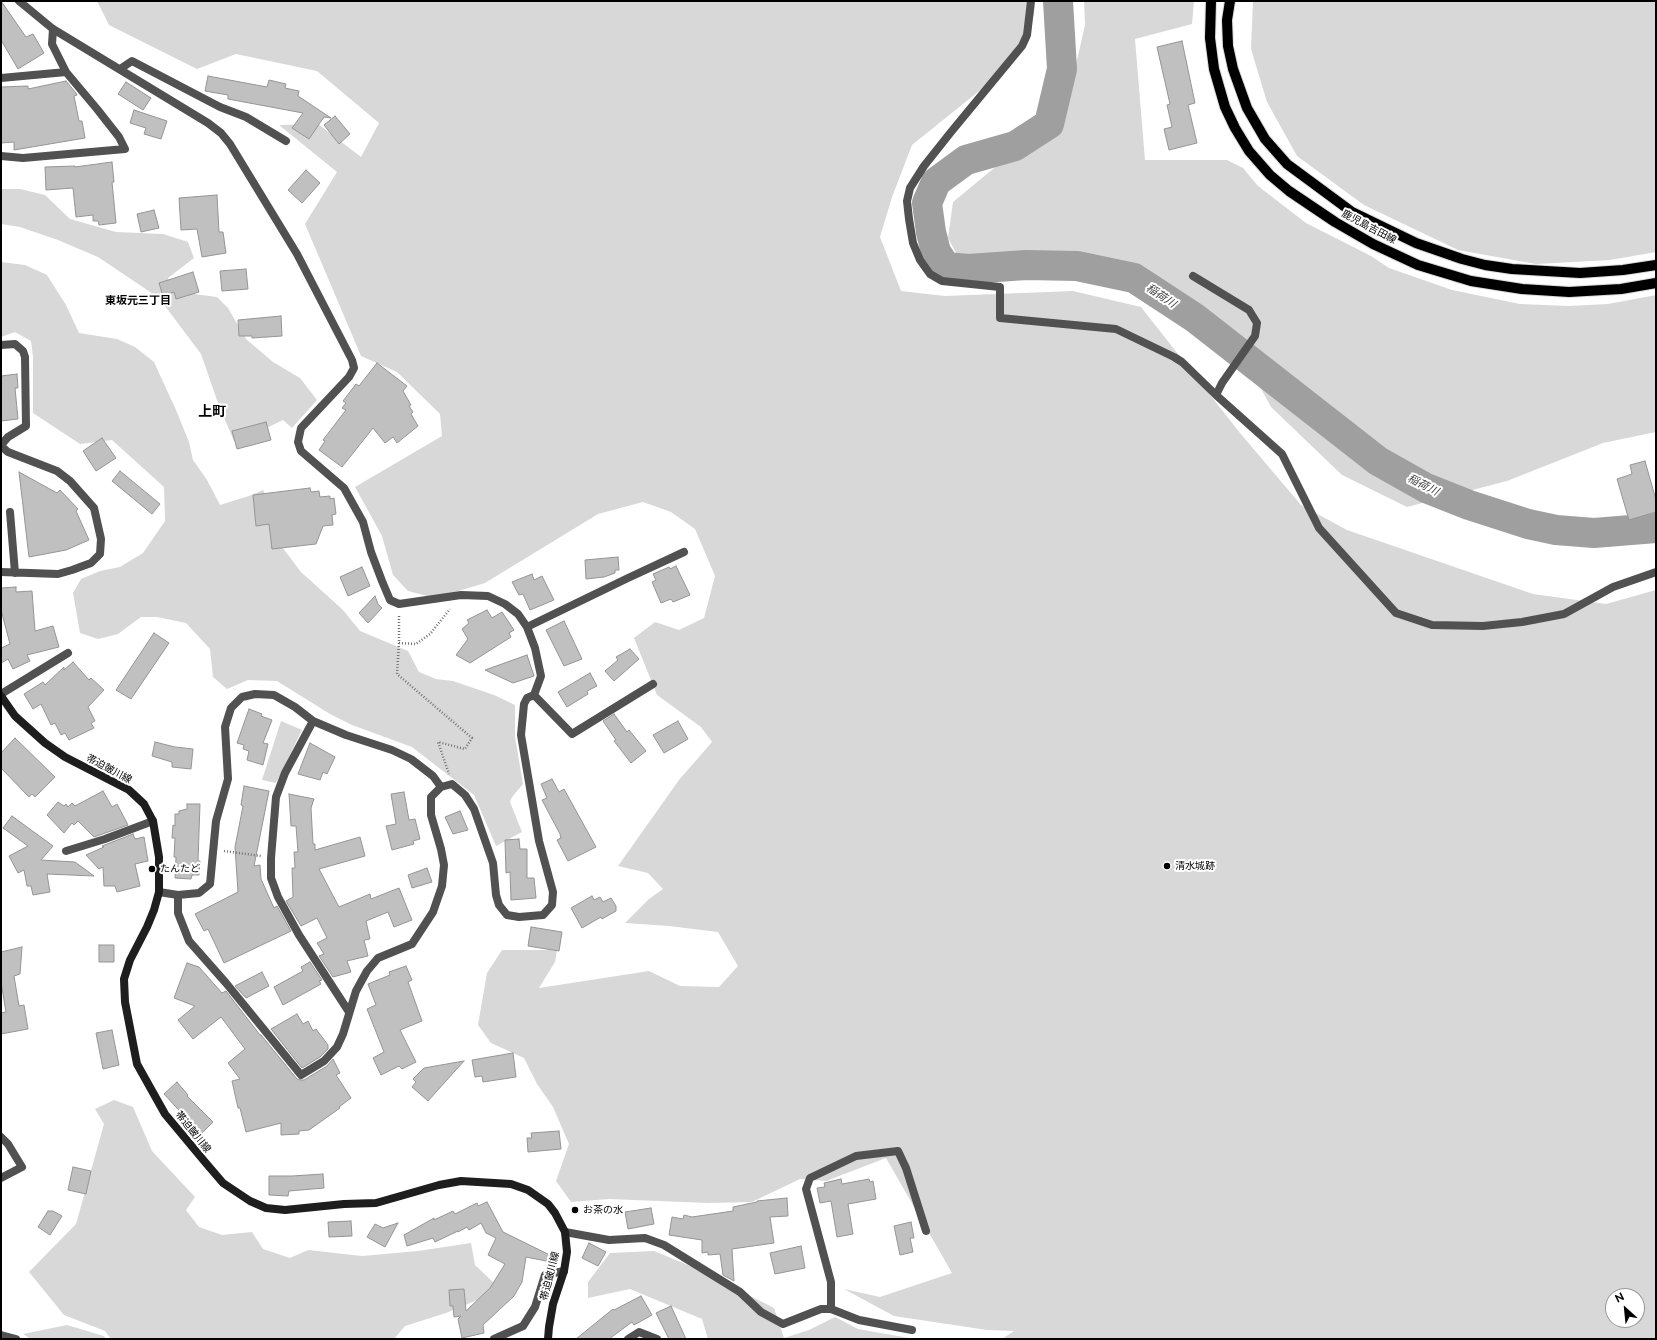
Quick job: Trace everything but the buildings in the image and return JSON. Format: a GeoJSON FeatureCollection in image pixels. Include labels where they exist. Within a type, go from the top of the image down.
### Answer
{"type":"FeatureCollection","features":[{"type":"Feature","properties":{"kind":"main road","name":"鹿児島吉田線"},"geometry":{"type":"LineString","coordinates":[[1211,1],[1210,38],[1214,69],[1223,100],[1235,128],[1249,151],[1270,175],[1289,191],[1335,222],[1373,244],[1418,265],[1471,281],[1522,288],[1569,292],[1621,289],[1656,283]]}},
{"type":"Feature","properties":{"kind":"main road","name":"鹿児島吉田線"},"geometry":{"type":"LineString","coordinates":[[1230,1],[1228,46],[1232,69],[1247,108],[1265,139],[1287,164],[1352,212],[1416,243],[1485,265],[1512,269],[1580,273],[1623,270],[1656,265]]}},
{"type":"Feature","properties":{"kind":"street"},"geometry":{"type":"LineString","coordinates":[[19,1],[53,29],[208,123],[221,133],[230,144],[297,254],[349,352],[354,368],[348,377],[301,428],[298,442],[301,451],[344,488],[363,522],[374,559],[390,600],[399,604],[461,595],[488,596],[505,604],[518,614],[527,627],[535,648],[541,676],[534,695],[527,698],[524,704],[521,735],[539,841],[554,892],[552,905],[543,915],[507,915],[499,905],[496,895],[493,863],[474,809],[465,795],[452,784],[441,787],[431,797],[431,815],[444,865],[442,886],[433,912],[412,944],[378,958],[366,971],[356,991],[343,1034],[337,1047],[324,1061],[301,1075],[226,983],[189,941],[178,913],[178,895]]}},
{"type":"Feature","properties":{"kind":"street"},"geometry":{"type":"LineString","coordinates":[[1031,1],[1027,35],[1022,46],[924,166],[910,188],[907,201],[913,243],[920,260],[930,274],[942,281],[1000,287],[1000,318],[1116,329],[1182,362],[1216,395],[1282,454],[1319,528],[1396,613],[1432,625],[1482,626],[1522,622],[1564,614],[1614,588],[1656,572]]}},
{"type":"Feature","properties":{"kind":"street"},"geometry":{"type":"LineString","coordinates":[[1,156],[23,158],[125,149],[119,137],[66,72],[52,44],[53,29]]}},
{"type":"Feature","properties":{"kind":"street"},"geometry":{"type":"LineString","coordinates":[[120,69],[132,62],[220,107],[246,117],[286,141]]}},
{"type":"Feature","properties":{"kind":"street"},"geometry":{"type":"LineString","coordinates":[[1,78],[66,72]]}},
{"type":"Feature","properties":{"kind":"street"},"geometry":{"type":"LineString","coordinates":[[1193,276],[1249,310],[1257,323],[1255,336],[1222,383],[1216,395]]}},
{"type":"Feature","properties":{"kind":"street"},"geometry":{"type":"LineString","coordinates":[[1,345],[15,344],[23,351],[25,357],[26,426],[8,437],[1,445],[8,452],[57,471],[70,481],[94,508],[102,539],[100,554],[91,563],[58,574],[1,572]]}},
{"type":"Feature","properties":{"kind":"street"},"geometry":{"type":"LineString","coordinates":[[10,512],[15,573]]}},
{"type":"Feature","properties":{"kind":"street"},"geometry":{"type":"LineString","coordinates":[[527,627],[684,552]]}},
{"type":"Feature","properties":{"kind":"street"},"geometry":{"type":"LineString","coordinates":[[1,695],[68,653]]}},
{"type":"Feature","properties":{"kind":"street"},"geometry":{"type":"LineString","coordinates":[[534,695],[572,734],[653,684]]}},
{"type":"Feature","properties":{"kind":"street"},"geometry":{"type":"LineString","coordinates":[[159,892],[178,895],[199,893],[210,884],[216,821],[228,779],[225,728],[231,708],[242,697],[255,694],[274,695],[296,707],[313,721],[346,735],[392,750],[411,759],[433,776],[441,787]]}},
{"type":"Feature","properties":{"kind":"street","name":"帯迫皷川線"},"geometry":{"type":"LineString","coordinates":[[1,695],[15,716],[45,743],[65,757],[129,790],[144,804],[153,821],[158,857],[159,892],[152,916],[130,960],[124,978],[125,1002],[130,1033],[137,1064],[165,1114],[223,1183],[250,1201],[266,1208],[285,1210],[344,1204],[376,1203],[439,1185],[461,1181],[511,1184],[528,1190],[548,1204],[555,1213],[565,1232],[567,1252],[564,1271],[553,1304],[548,1339]]}},
{"type":"Feature","properties":{"kind":"street"},"geometry":{"type":"LineString","coordinates":[[313,721],[285,773],[276,797],[271,858],[271,878],[278,897],[299,935],[349,1012]]}},
{"type":"Feature","properties":{"kind":"street"},"geometry":{"type":"LineString","coordinates":[[66,851],[105,839],[153,821]]}},
{"type":"Feature","properties":{"kind":"street"},"geometry":{"type":"LineString","coordinates":[[1,1138],[8,1144],[22,1167],[1,1178]]}},
{"type":"Feature","properties":{"kind":"street"},"geometry":{"type":"LineString","coordinates":[[831,1309],[831,1282],[806,1189],[810,1178],[856,1156],[898,1151],[906,1168],[926,1231]]}},
{"type":"Feature","properties":{"kind":"street"},"geometry":{"type":"LineString","coordinates":[[565,1232],[609,1240],[645,1238],[664,1245],[740,1292],[761,1312],[783,1324],[821,1309],[831,1309],[859,1320],[912,1330]]}},
{"type":"Feature","properties":{"kind":"street"},"geometry":{"type":"LineString","coordinates":[[494,1339],[523,1326],[535,1307],[545,1275],[564,1271]]}},
{"type":"Feature","properties":{"kind":"street"},"geometry":{"type":"LineString","coordinates":[[628,1339],[639,1332],[657,1339]]}},
{"type":"Feature","properties":{"kind":"street"},"geometry":{"type":"LineString","coordinates":[[1,1335],[16,1339]]}},
{"type":"Feature","properties":{"kind":"path"},"geometry":{"type":"LineString","coordinates":[[399,643],[416,644],[430,634],[461,595]]}},
{"type":"Feature","properties":{"kind":"path"},"geometry":{"type":"LineString","coordinates":[[399,604],[397,674],[472,738],[465,749],[438,742],[452,784]]}},
{"type":"Feature","properties":{"kind":"path"},"geometry":{"type":"LineString","coordinates":[[214,849],[271,858]]}},
{"type":"Feature","properties":{"kind":"shaded area"},"geometry":{"type":"Polygon","coordinates":[[[97,1],[1035,1],[1034,15],[1004,71],[912,145],[892,197],[880,237],[901,291],[945,296],[1073,291],[1141,307],[1240,433],[1301,505],[1347,530],[1533,594],[1606,604],[1656,590],[1656,1339],[1002,1339],[1014,1331],[987,1330],[894,1316],[844,1289],[880,1297],[952,1273],[886,1158],[826,1181],[800,1179],[752,1202],[708,1203],[609,1199],[571,1202],[556,1181],[569,1144],[553,1107],[537,1084],[524,1058],[491,1043],[478,1025],[487,973],[502,950],[557,950],[555,962],[539,988],[649,971],[680,986],[719,987],[738,966],[718,932],[669,926],[625,923],[649,899],[663,889],[648,873],[618,866],[679,780],[712,742],[701,727],[657,695],[634,638],[655,622],[679,630],[704,618],[715,576],[695,529],[671,512],[643,502],[598,514],[485,583],[435,598],[408,591],[393,575],[382,536],[355,487],[442,436],[440,414],[397,372],[361,356],[305,224],[337,172],[279,125],[318,124],[361,157],[379,123],[317,71],[236,54],[197,69],[109,25],[97,1]]]}},
{"type":"Feature","properties":{"kind":"shaded area"},"geometry":{"type":"Polygon","coordinates":[[[1084,1],[1194,1],[1192,24],[1135,39],[1145,160],[1227,160],[1243,168],[1258,186],[1306,223],[1371,256],[1389,268],[1452,290],[1520,304],[1569,306],[1608,304],[1656,295],[1656,432],[1603,443],[1507,481],[1407,507],[1342,475],[1271,407],[1229,330],[1175,288],[1101,263],[960,260],[948,238],[953,202],[1028,140],[1070,91],[1085,25],[1084,1]]]}},
{"type":"Feature","properties":{"kind":"shaded area"},"geometry":{"type":"Polygon","coordinates":[[[1253,1],[1656,1],[1656,252],[1610,260],[1536,264],[1458,250],[1364,205],[1297,156],[1267,102],[1251,49],[1253,1]]]}},
{"type":"Feature","properties":{"kind":"shaded area"},"geometry":{"type":"Polygon","coordinates":[[[1,189],[20,189],[45,195],[70,219],[116,232],[163,234],[188,242],[194,258],[168,278],[171,291],[217,297],[228,308],[246,339],[273,362],[300,378],[317,400],[292,428],[283,420],[252,435],[234,441],[219,406],[201,354],[159,298],[98,257],[58,240],[20,227],[1,224],[1,189]]]}},
{"type":"Feature","properties":{"kind":"shaded area"},"geometry":{"type":"Polygon","coordinates":[[[1,262],[25,265],[47,275],[66,305],[79,333],[117,339],[135,347],[154,362],[189,442],[193,460],[207,480],[220,505],[263,490],[276,516],[276,539],[301,572],[343,610],[360,631],[408,651],[419,672],[436,679],[453,681],[494,695],[515,705],[515,737],[523,784],[512,797],[510,802],[522,832],[496,846],[474,795],[412,747],[352,725],[330,714],[277,681],[248,680],[227,689],[213,677],[210,649],[186,623],[157,617],[141,617],[118,634],[98,639],[80,633],[73,593],[81,579],[100,571],[120,567],[143,553],[165,521],[164,487],[112,440],[80,444],[33,413],[33,357],[31,341],[15,332],[1,337],[1,262]]]}},
{"type":"Feature","properties":{"kind":"shaded area"},"geometry":{"type":"Polygon","coordinates":[[[281,721],[302,730],[276,783],[262,780],[281,721]]]}},
{"type":"Feature","properties":{"kind":"shaded area"},"geometry":{"type":"Polygon","coordinates":[[[114,1100],[133,1107],[152,1151],[195,1197],[186,1210],[199,1227],[222,1235],[252,1232],[263,1249],[290,1258],[308,1250],[362,1256],[418,1251],[471,1243],[475,1265],[495,1284],[489,1295],[446,1313],[405,1326],[394,1339],[111,1339],[105,1331],[64,1315],[29,1272],[76,1224],[104,1124],[95,1109],[114,1100]]]}},
{"type":"Feature","properties":{"kind":"shaded area"},"geometry":{"type":"Polygon","coordinates":[[[654,1251],[700,1270],[774,1308],[784,1338],[809,1330],[835,1317],[858,1329],[915,1339],[708,1339],[702,1319],[630,1289],[588,1298],[588,1282],[610,1253],[654,1251]]]}},
{"type":"Feature","properties":{"kind":"shaded area"},"geometry":{"type":"Polygon","coordinates":[[[67,1325],[104,1336],[106,1339],[31,1339],[23,1334],[67,1325]]]}},
{"type":"Feature","properties":{"kind":"waterway","name":"稲荷川"},"geometry":{"type":"LineString","coordinates":[[1058,1],[1062,69],[1049,124],[1015,146],[966,160],[936,182],[927,203],[931,232],[936,252],[946,267],[968,269],[1026,265],[1077,266],[1134,278],[1195,318],[1378,461],[1426,488],[1469,505],[1528,524],[1556,530],[1594,533],[1656,528]]}},
{"type":"Feature","properties":{"kind":"place","name":"清水城跡"},"geometry":{"type":"Point","coordinates":[1167,866]}},
{"type":"Feature","properties":{"kind":"place","name":"たんたど"},"geometry":{"type":"Point","coordinates":[152,869]}},
{"type":"Feature","properties":{"kind":"place","name":"お茶の水"},"geometry":{"type":"Point","coordinates":[575,1210]}},
{"type":"Feature","properties":{"kind":"district","name":"東坂元三丁目"},"geometry":{"type":"Point","coordinates":[138,301]}},
{"type":"Feature","properties":{"kind":"district","name":"上町"},"geometry":{"type":"Point","coordinates":[212,412]}}]}
